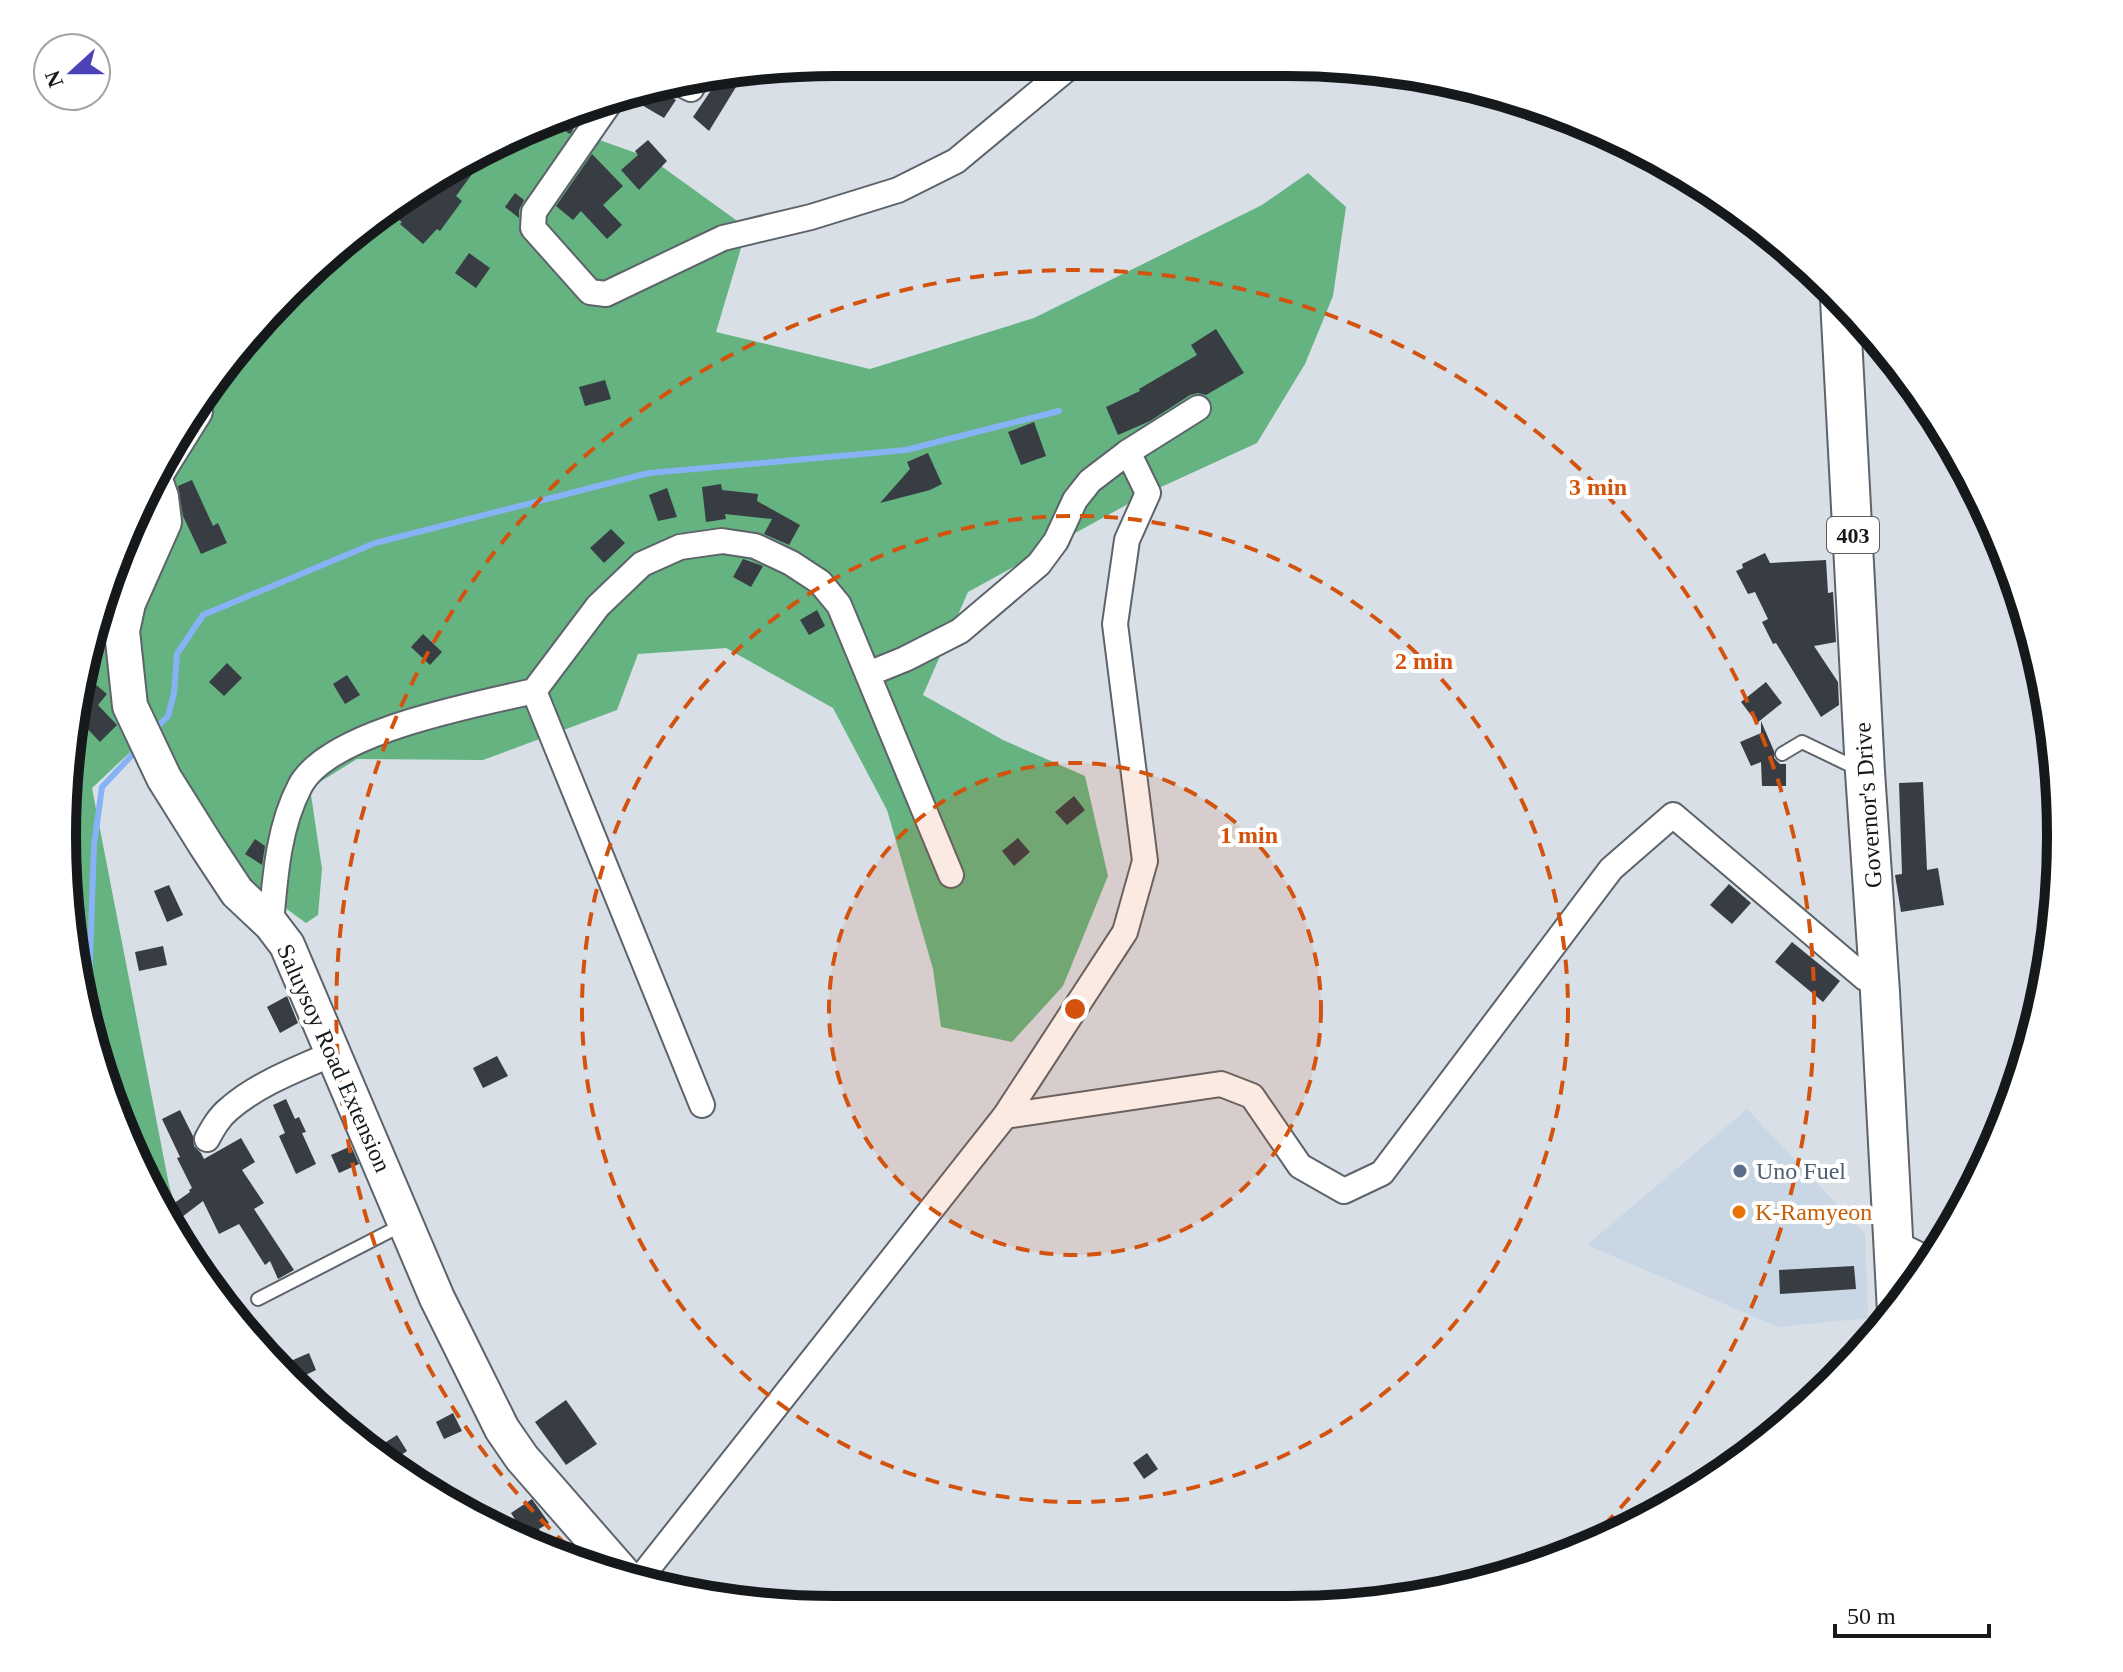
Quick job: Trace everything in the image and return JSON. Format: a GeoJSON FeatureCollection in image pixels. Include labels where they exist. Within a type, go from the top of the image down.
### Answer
{"type":"FeatureCollection","features":[{"type":"Feature","properties":{"kind":"main road","name":"Governor's Drive"},"geometry":{"type":"LineString","coordinates":[[1841,317],[1896,1291]]}},
{"type":"Feature","properties":{"kind":"main road","name":"Saluysoy Road Extension"},"geometry":{"type":"LineString","coordinates":[[159,491],[164,522],[128,603],[122,631],[130,706],[164,778],[206,845],[237,892],[271,924],[287,945],[437,1298],[502,1429],[522,1458],[613,1562]]}},
{"type":"Feature","properties":{"kind":"street"},"geometry":{"type":"LineString","coordinates":[[603,113],[534,212],[533,228],[590,292],[606,294],[723,238],[811,217],[898,190],[956,161],[1058,76]]}},
{"type":"Feature","properties":{"kind":"street"},"geometry":{"type":"LineString","coordinates":[[868,674],[960,631],[1039,564],[1056,541],[1075,500],[1090,481],[1128,452],[1198,408]]}},
{"type":"Feature","properties":{"kind":"street"},"geometry":{"type":"LineString","coordinates":[[646,1571],[1005,1116],[1125,932],[1145,861],[1115,624],[1127,540],[1148,493],[1128,452]]}},
{"type":"Feature","properties":{"kind":"street"},"geometry":{"type":"LineString","coordinates":[[271,924],[275,875],[285,822],[301,784],[322,760],[355,742],[428,716],[534,691],[598,606],[642,564],[680,547],[722,541],[755,546],[791,563],[820,582],[839,605],[951,875]]}},
{"type":"Feature","properties":{"kind":"street"},"geometry":{"type":"LineString","coordinates":[[534,691],[702,1105]]}},
{"type":"Feature","properties":{"kind":"street"},"geometry":{"type":"LineString","coordinates":[[1005,1116],[1221,1084],[1252,1096],[1300,1166],[1344,1191],[1382,1173],[1611,869],[1673,815],[1865,978],[1880,978]]}},
{"type":"Feature","properties":{"kind":"street"},"geometry":{"type":"LineString","coordinates":[[207,1139],[228,1109],[247,1096],[279,1077],[334,1053]]}},
{"type":"Feature","properties":{"kind":"street"},"geometry":{"type":"LineString","coordinates":[[1893,1242],[1921,1255]]}},
{"type":"Feature","properties":{"kind":"lane"},"geometry":{"type":"LineString","coordinates":[[1782,754],[1802,742],[1865,772]]}},
{"type":"Feature","properties":{"kind":"lane"},"geometry":{"type":"LineString","coordinates":[[258,1299],[405,1223]]}},
{"type":"Feature","properties":{"kind":"shaded area","name":"Uno Fuel"},"geometry":{"type":"Polygon","coordinates":[[[1747,1109],[1865,1234],[1868,1318],[1778,1327],[1587,1245],[1747,1109]]]}},
{"type":"Feature","properties":{"kind":"green space"},"geometry":{"type":"Polygon","coordinates":[[[563,127],[650,158],[747,228],[716,332],[870,369],[1034,318],[1262,205],[1308,173],[1346,207],[1333,296],[1305,364],[1257,443],[1148,493],[968,592],[923,695],[1003,740],[1085,776],[1108,876],[1063,986],[1012,1042],[941,1027],[933,969],[887,810],[833,708],[726,648],[638,654],[617,710],[483,760],[357,759],[310,788],[322,869],[318,915],[306,923],[240,875],[204,821],[156,728],[92,788],[169,1185],[178,1217],[154,1172],[116,1080],[102,1033],[83,935],[76,836],[78,786],[91,688],[116,592],[134,545],[154,500],[204,414],[265,335],[335,265],[373,233],[456,178],[500,154],[563,127]]]}},
{"type":"Feature","properties":{"kind":"building"},"geometry":{"type":"Polygon","coordinates":[[[739,83],[709,131],[693,117],[713,87],[739,83]]]}},
{"type":"Feature","properties":{"kind":"building"},"geometry":{"type":"Polygon","coordinates":[[[668,95],[676,100],[664,118],[637,102],[668,95]]]}},
{"type":"Feature","properties":{"kind":"building"},"geometry":{"type":"Polygon","coordinates":[[[579,121],[570,134],[561,128],[579,121]]]}},
{"type":"Feature","properties":{"kind":"building"},"geometry":{"type":"Polygon","coordinates":[[[648,140],[667,161],[639,190],[621,170],[638,155],[635,151],[648,140]]]}},
{"type":"Feature","properties":{"kind":"building"},"geometry":{"type":"Polygon","coordinates":[[[592,154],[623,186],[603,205],[622,225],[607,239],[581,211],[573,220],[556,206],[592,154]]]}},
{"type":"Feature","properties":{"kind":"building"},"geometry":{"type":"Polygon","coordinates":[[[478,166],[456,196],[462,201],[440,231],[437,229],[423,244],[400,224],[402,222],[395,217],[478,166]]]}},
{"type":"Feature","properties":{"kind":"building"},"geometry":{"type":"Polygon","coordinates":[[[515,193],[524,200],[519,218],[505,207],[515,193]]]}},
{"type":"Feature","properties":{"kind":"building"},"geometry":{"type":"Polygon","coordinates":[[[469,253],[490,268],[476,288],[455,273],[469,253]]]}},
{"type":"Feature","properties":{"kind":"building"},"geometry":{"type":"Polygon","coordinates":[[[1216,329],[1244,373],[1206,395],[1190,395],[1150,421],[1118,435],[1106,407],[1140,391],[1197,355],[1191,345],[1216,329]]]}},
{"type":"Feature","properties":{"kind":"building"},"geometry":{"type":"Polygon","coordinates":[[[605,380],[611,399],[585,406],[579,387],[605,380]]]}},
{"type":"Feature","properties":{"kind":"building"},"geometry":{"type":"Polygon","coordinates":[[[1034,422],[1046,456],[1021,465],[1008,432],[1034,422]]]}},
{"type":"Feature","properties":{"kind":"building"},"geometry":{"type":"Polygon","coordinates":[[[928,453],[942,484],[880,503],[910,469],[907,462],[928,453]]]}},
{"type":"Feature","properties":{"kind":"building"},"geometry":{"type":"Polygon","coordinates":[[[192,480],[213,526],[218,523],[227,543],[201,554],[183,516],[178,486],[192,480]]]}},
{"type":"Feature","properties":{"kind":"building"},"geometry":{"type":"Polygon","coordinates":[[[721,484],[722,490],[758,494],[757,501],[800,525],[789,545],[764,534],[772,519],[725,514],[726,519],[706,522],[702,487],[721,484]]]}},
{"type":"Feature","properties":{"kind":"building"},"geometry":{"type":"Polygon","coordinates":[[[667,488],[677,517],[658,521],[649,495],[667,488]]]}},
{"type":"Feature","properties":{"kind":"building"},"geometry":{"type":"Polygon","coordinates":[[[611,529],[625,543],[604,563],[590,548],[611,529]]]}},
{"type":"Feature","properties":{"kind":"building"},"geometry":{"type":"Polygon","coordinates":[[[1765,553],[1770,563],[1826,560],[1828,593],[1833,592],[1836,642],[1814,646],[1838,682],[1839,705],[1821,717],[1776,643],[1773,644],[1762,622],[1768,619],[1755,592],[1748,594],[1736,571],[1743,568],[1742,564],[1765,553]]]}},
{"type":"Feature","properties":{"kind":"building"},"geometry":{"type":"Polygon","coordinates":[[[743,559],[763,566],[751,587],[733,577],[743,559]]]}},
{"type":"Feature","properties":{"kind":"building"},"geometry":{"type":"Polygon","coordinates":[[[817,610],[825,626],[809,635],[800,620],[817,610]]]}},
{"type":"Feature","properties":{"kind":"building"},"geometry":{"type":"Polygon","coordinates":[[[423,634],[442,652],[430,665],[411,647],[423,634]]]}},
{"type":"Feature","properties":{"kind":"building"},"geometry":{"type":"Polygon","coordinates":[[[227,663],[242,678],[224,696],[209,682],[227,663]]]}},
{"type":"Feature","properties":{"kind":"building"},"geometry":{"type":"Polygon","coordinates":[[[347,675],[360,695],[345,704],[333,684],[347,675]]]}},
{"type":"Feature","properties":{"kind":"building"},"geometry":{"type":"Polygon","coordinates":[[[92,682],[107,694],[98,705],[117,725],[100,742],[85,726],[92,682]]]}},
{"type":"Feature","properties":{"kind":"building"},"geometry":{"type":"Polygon","coordinates":[[[1766,682],[1782,703],[1757,723],[1741,702],[1766,682]]]}},
{"type":"Feature","properties":{"kind":"building"},"geometry":{"type":"Polygon","coordinates":[[[1761,721],[1774,758],[1780,764],[1786,764],[1786,786],[1762,786],[1761,762],[1751,766],[1740,742],[1761,733],[1761,721]]]}},
{"type":"Feature","properties":{"kind":"building"},"geometry":{"type":"Polygon","coordinates":[[[1923,782],[1927,870],[1938,868],[1944,905],[1901,912],[1895,875],[1902,874],[1899,783],[1923,782]]]}},
{"type":"Feature","properties":{"kind":"building"},"geometry":{"type":"Polygon","coordinates":[[[1074,796],[1085,810],[1067,825],[1055,812],[1074,796]]]}},
{"type":"Feature","properties":{"kind":"building"},"geometry":{"type":"Polygon","coordinates":[[[1018,838],[1030,852],[1014,866],[1002,851],[1018,838]]]}},
{"type":"Feature","properties":{"kind":"building"},"geometry":{"type":"Polygon","coordinates":[[[255,839],[265,846],[262,865],[245,854],[255,839]]]}},
{"type":"Feature","properties":{"kind":"building"},"geometry":{"type":"Polygon","coordinates":[[[1729,884],[1751,903],[1732,924],[1710,905],[1729,884]]]}},
{"type":"Feature","properties":{"kind":"building"},"geometry":{"type":"Polygon","coordinates":[[[169,885],[183,915],[167,922],[154,891],[169,885]]]}},
{"type":"Feature","properties":{"kind":"building"},"geometry":{"type":"Polygon","coordinates":[[[1792,942],[1840,981],[1823,1002],[1775,962],[1792,942]]]}},
{"type":"Feature","properties":{"kind":"building"},"geometry":{"type":"Polygon","coordinates":[[[163,946],[167,965],[139,971],[135,952],[163,946]]]}},
{"type":"Feature","properties":{"kind":"building"},"geometry":{"type":"Polygon","coordinates":[[[287,996],[298,1023],[280,1033],[267,1007],[287,996]]]}},
{"type":"Feature","properties":{"kind":"building"},"geometry":{"type":"Polygon","coordinates":[[[497,1056],[508,1076],[483,1088],[473,1068],[497,1056]]]}},
{"type":"Feature","properties":{"kind":"building"},"geometry":{"type":"Polygon","coordinates":[[[286,1099],[295,1119],[299,1117],[306,1132],[302,1133],[316,1164],[296,1174],[279,1136],[285,1133],[273,1105],[286,1099]]]}},
{"type":"Feature","properties":{"kind":"building"},"geometry":{"type":"Polygon","coordinates":[[[180,1110],[193,1136],[194,1146],[204,1159],[241,1138],[255,1162],[242,1170],[264,1203],[254,1209],[294,1270],[278,1279],[270,1261],[265,1265],[239,1224],[219,1234],[203,1201],[182,1217],[173,1204],[192,1188],[162,1119],[180,1110]]]}},
{"type":"Feature","properties":{"kind":"building"},"geometry":{"type":"Polygon","coordinates":[[[351,1146],[359,1164],[339,1173],[331,1155],[351,1146]]]}},
{"type":"Feature","properties":{"kind":"building"},"geometry":{"type":"Polygon","coordinates":[[[1854,1266],[1856,1289],[1780,1294],[1779,1270],[1854,1266]]]}},
{"type":"Feature","properties":{"kind":"building"},"geometry":{"type":"Polygon","coordinates":[[[309,1353],[316,1370],[303,1376],[289,1362],[309,1353]]]}},
{"type":"Feature","properties":{"kind":"building"},"geometry":{"type":"Polygon","coordinates":[[[566,1400],[597,1444],[566,1465],[535,1422],[566,1400]]]}},
{"type":"Feature","properties":{"kind":"building"},"geometry":{"type":"Polygon","coordinates":[[[453,1413],[462,1431],[444,1439],[436,1422],[453,1413]]]}},
{"type":"Feature","properties":{"kind":"building"},"geometry":{"type":"Polygon","coordinates":[[[397,1435],[407,1451],[398,1457],[381,1445],[397,1435]]]}},
{"type":"Feature","properties":{"kind":"building"},"geometry":{"type":"Polygon","coordinates":[[[1147,1453],[1158,1469],[1144,1479],[1133,1463],[1147,1453]]]}},
{"type":"Feature","properties":{"kind":"building"},"geometry":{"type":"Polygon","coordinates":[[[532,1499],[549,1523],[539,1529],[544,1537],[519,1527],[511,1513],[532,1499]]]}},
{"type":"Feature","properties":{"kind":"waterway"},"geometry":{"type":"LineString","coordinates":[[159,725],[168,716],[174,693],[177,654],[203,615],[375,543],[649,473],[906,450],[1059,411]]}},
{"type":"Feature","properties":{"kind":"waterway"},"geometry":{"type":"LineString","coordinates":[[89,975],[94,845],[102,787],[133,754]]}},
{"type":"Feature","properties":{"kind":"place","name":"Uno Fuel"},"geometry":{"type":"Point","coordinates":[1740,1171]}},
{"type":"Feature","properties":{"kind":"place","name":"K-Ramyeon"},"geometry":{"type":"Point","coordinates":[1739,1212]}}]}
